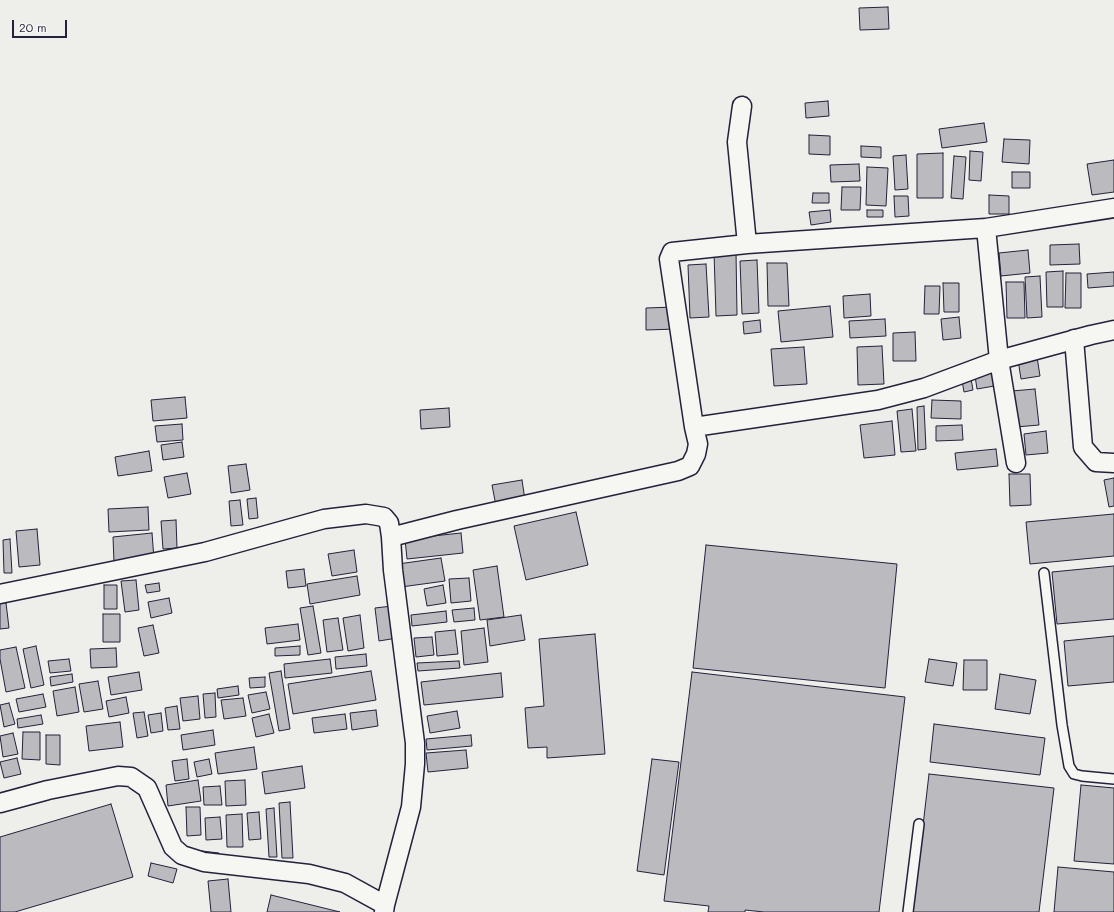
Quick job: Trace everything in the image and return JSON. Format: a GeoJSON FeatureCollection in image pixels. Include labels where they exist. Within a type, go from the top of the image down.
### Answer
{"type":"FeatureCollection","features":[{"type":"Feature","properties":{"kind":"street"},"geometry":{"type":"LineString","coordinates":[[742,106],[737,142],[747,244]]}},
{"type":"Feature","properties":{"kind":"street"},"geometry":{"type":"LineString","coordinates":[[391,537],[457,520],[678,471],[690,466],[696,454],[698,444],[694,428],[669,254],[675,250],[986,228],[1114,208]]}},
{"type":"Feature","properties":{"kind":"street"},"geometry":{"type":"LineString","coordinates":[[986,228],[999,360],[1016,463]]}},
{"type":"Feature","properties":{"kind":"street"},"geometry":{"type":"LineString","coordinates":[[694,428],[878,400],[924,388],[999,360],[1074,339],[1114,330]]}},
{"type":"Feature","properties":{"kind":"street"},"geometry":{"type":"LineString","coordinates":[[1074,339],[1083,447],[1096,462],[1114,463]]}},
{"type":"Feature","properties":{"kind":"street"},"geometry":{"type":"LineString","coordinates":[[0,594],[205,552],[324,519],[366,514],[384,517],[389,523],[391,537],[392,570],[415,743],[415,764],[411,806],[384,908],[345,883],[309,874],[204,862],[182,855],[173,847],[148,788],[131,777],[118,776],[48,790],[0,803]]}},
{"type":"Feature","properties":{"kind":"lane"},"geometry":{"type":"LineString","coordinates":[[1044,573],[1062,726],[1069,766],[1074,774],[1114,779]]}},
{"type":"Feature","properties":{"kind":"lane"},"geometry":{"type":"LineString","coordinates":[[908,912],[919,824]]}},
{"type":"Feature","properties":{"kind":"building"},"geometry":{"type":"Polygon","coordinates":[[[888,7],[889,29],[860,30],[859,8],[888,7]]]}},
{"type":"Feature","properties":{"kind":"building"},"geometry":{"type":"Polygon","coordinates":[[[828,101],[829,116],[806,118],[805,103],[828,101]]]}},
{"type":"Feature","properties":{"kind":"building"},"geometry":{"type":"Polygon","coordinates":[[[984,123],[987,142],[942,148],[939,129],[984,123]]]}},
{"type":"Feature","properties":{"kind":"building"},"geometry":{"type":"Polygon","coordinates":[[[809,135],[830,136],[830,155],[809,154],[809,135]]]}},
{"type":"Feature","properties":{"kind":"building"},"geometry":{"type":"Polygon","coordinates":[[[1004,139],[1030,140],[1029,164],[1002,162],[1004,139]]]}},
{"type":"Feature","properties":{"kind":"building"},"geometry":{"type":"Polygon","coordinates":[[[861,146],[881,147],[881,158],[861,157],[861,146]]]}},
{"type":"Feature","properties":{"kind":"building"},"geometry":{"type":"Polygon","coordinates":[[[970,151],[983,152],[981,181],[969,180],[970,151]]]}},
{"type":"Feature","properties":{"kind":"building"},"geometry":{"type":"Polygon","coordinates":[[[943,153],[943,198],[917,198],[917,154],[943,153]]]}},
{"type":"Feature","properties":{"kind":"building"},"geometry":{"type":"Polygon","coordinates":[[[906,155],[908,189],[895,190],[893,156],[906,155]]]}},
{"type":"Feature","properties":{"kind":"building"},"geometry":{"type":"Polygon","coordinates":[[[954,156],[966,157],[963,199],[951,198],[954,156]]]}},
{"type":"Feature","properties":{"kind":"building"},"geometry":{"type":"Polygon","coordinates":[[[1114,160],[1114,192],[1092,195],[1087,164],[1114,160]]]}},
{"type":"Feature","properties":{"kind":"building"},"geometry":{"type":"Polygon","coordinates":[[[859,164],[860,181],[831,182],[830,165],[859,164]]]}},
{"type":"Feature","properties":{"kind":"building"},"geometry":{"type":"Polygon","coordinates":[[[867,167],[888,168],[886,206],[866,205],[867,167]]]}},
{"type":"Feature","properties":{"kind":"building"},"geometry":{"type":"Polygon","coordinates":[[[1012,172],[1030,172],[1030,188],[1012,188],[1012,172]]]}},
{"type":"Feature","properties":{"kind":"building"},"geometry":{"type":"Polygon","coordinates":[[[842,187],[861,187],[860,210],[841,210],[842,187]]]}},
{"type":"Feature","properties":{"kind":"building"},"geometry":{"type":"Polygon","coordinates":[[[813,193],[829,193],[829,203],[812,203],[813,193]]]}},
{"type":"Feature","properties":{"kind":"building"},"geometry":{"type":"Polygon","coordinates":[[[989,195],[1009,196],[1009,214],[989,214],[989,195]]]}},
{"type":"Feature","properties":{"kind":"building"},"geometry":{"type":"Polygon","coordinates":[[[894,196],[908,196],[909,216],[895,217],[894,196]]]}},
{"type":"Feature","properties":{"kind":"building"},"geometry":{"type":"Polygon","coordinates":[[[830,210],[831,222],[811,225],[809,212],[830,210]]]}},
{"type":"Feature","properties":{"kind":"building"},"geometry":{"type":"Polygon","coordinates":[[[867,210],[883,210],[883,217],[867,217],[867,210]]]}},
{"type":"Feature","properties":{"kind":"building"},"geometry":{"type":"Polygon","coordinates":[[[1079,244],[1080,264],[1050,265],[1050,245],[1079,244]]]}},
{"type":"Feature","properties":{"kind":"building"},"geometry":{"type":"Polygon","coordinates":[[[1028,250],[1030,273],[1001,276],[999,253],[1028,250]]]}},
{"type":"Feature","properties":{"kind":"building"},"geometry":{"type":"Polygon","coordinates":[[[714,252],[736,252],[737,315],[716,316],[714,252]]]}},
{"type":"Feature","properties":{"kind":"building"},"geometry":{"type":"Polygon","coordinates":[[[757,260],[759,313],[742,314],[740,261],[757,260]]]}},
{"type":"Feature","properties":{"kind":"building"},"geometry":{"type":"Polygon","coordinates":[[[767,263],[787,263],[789,306],[768,306],[767,263]]]}},
{"type":"Feature","properties":{"kind":"building"},"geometry":{"type":"Polygon","coordinates":[[[706,264],[709,317],[690,318],[688,265],[706,264]]]}},
{"type":"Feature","properties":{"kind":"building"},"geometry":{"type":"Polygon","coordinates":[[[1063,271],[1063,307],[1047,307],[1046,272],[1063,271]]]}},
{"type":"Feature","properties":{"kind":"building"},"geometry":{"type":"Polygon","coordinates":[[[1114,272],[1114,286],[1088,288],[1087,274],[1114,272]]]}},
{"type":"Feature","properties":{"kind":"building"},"geometry":{"type":"Polygon","coordinates":[[[1066,273],[1081,273],[1081,308],[1065,308],[1066,273]]]}},
{"type":"Feature","properties":{"kind":"building"},"geometry":{"type":"Polygon","coordinates":[[[1040,276],[1042,317],[1027,318],[1025,277],[1040,276]]]}},
{"type":"Feature","properties":{"kind":"building"},"geometry":{"type":"Polygon","coordinates":[[[1006,282],[1024,282],[1025,318],[1007,318],[1006,282]]]}},
{"type":"Feature","properties":{"kind":"building"},"geometry":{"type":"Polygon","coordinates":[[[943,283],[959,283],[959,312],[944,312],[943,283]]]}},
{"type":"Feature","properties":{"kind":"building"},"geometry":{"type":"Polygon","coordinates":[[[925,286],[940,286],[939,314],[924,314],[925,286]]]}},
{"type":"Feature","properties":{"kind":"building"},"geometry":{"type":"Polygon","coordinates":[[[870,294],[871,316],[844,318],[843,296],[870,294]]]}},
{"type":"Feature","properties":{"kind":"building"},"geometry":{"type":"Polygon","coordinates":[[[830,306],[833,337],[781,342],[778,311],[830,306]]]}},
{"type":"Feature","properties":{"kind":"building"},"geometry":{"type":"Polygon","coordinates":[[[674,307],[676,329],[646,330],[646,308],[674,307]]]}},
{"type":"Feature","properties":{"kind":"building"},"geometry":{"type":"Polygon","coordinates":[[[959,317],[961,338],[943,340],[941,319],[959,317]]]}},
{"type":"Feature","properties":{"kind":"building"},"geometry":{"type":"Polygon","coordinates":[[[885,319],[886,336],[850,338],[849,321],[885,319]]]}},
{"type":"Feature","properties":{"kind":"building"},"geometry":{"type":"Polygon","coordinates":[[[760,320],[761,332],[744,334],[743,322],[760,320]]]}},
{"type":"Feature","properties":{"kind":"building"},"geometry":{"type":"Polygon","coordinates":[[[915,332],[916,361],[893,361],[893,333],[915,332]]]}},
{"type":"Feature","properties":{"kind":"building"},"geometry":{"type":"Polygon","coordinates":[[[882,346],[884,384],[858,385],[857,347],[882,346]]]}},
{"type":"Feature","properties":{"kind":"building"},"geometry":{"type":"Polygon","coordinates":[[[804,347],[807,384],[774,386],[771,349],[804,347]]]}},
{"type":"Feature","properties":{"kind":"building"},"geometry":{"type":"Polygon","coordinates":[[[1037,357],[1040,376],[1021,379],[1018,360],[1037,357]]]}},
{"type":"Feature","properties":{"kind":"building"},"geometry":{"type":"Polygon","coordinates":[[[996,366],[1000,385],[977,389],[974,369],[996,366]]]}},
{"type":"Feature","properties":{"kind":"building"},"geometry":{"type":"Polygon","coordinates":[[[970,373],[973,390],[964,392],[961,375],[970,373]]]}},
{"type":"Feature","properties":{"kind":"building"},"geometry":{"type":"Polygon","coordinates":[[[1035,389],[1039,425],[1016,427],[1012,391],[1035,389]]]}},
{"type":"Feature","properties":{"kind":"building"},"geometry":{"type":"Polygon","coordinates":[[[185,397],[187,418],[153,421],[151,400],[185,397]]]}},
{"type":"Feature","properties":{"kind":"building"},"geometry":{"type":"Polygon","coordinates":[[[932,400],[961,401],[961,419],[931,418],[932,400]]]}},
{"type":"Feature","properties":{"kind":"building"},"geometry":{"type":"Polygon","coordinates":[[[924,406],[926,449],[918,450],[917,407],[924,406]]]}},
{"type":"Feature","properties":{"kind":"building"},"geometry":{"type":"Polygon","coordinates":[[[449,408],[450,427],[421,429],[420,410],[449,408]]]}},
{"type":"Feature","properties":{"kind":"building"},"geometry":{"type":"Polygon","coordinates":[[[912,409],[916,451],[901,452],[897,411],[912,409]]]}},
{"type":"Feature","properties":{"kind":"building"},"geometry":{"type":"Polygon","coordinates":[[[892,421],[895,455],[864,458],[860,425],[892,421]]]}},
{"type":"Feature","properties":{"kind":"building"},"geometry":{"type":"Polygon","coordinates":[[[182,424],[183,440],[157,442],[155,426],[182,424]]]}},
{"type":"Feature","properties":{"kind":"building"},"geometry":{"type":"Polygon","coordinates":[[[962,425],[963,440],[936,441],[936,426],[962,425]]]}},
{"type":"Feature","properties":{"kind":"building"},"geometry":{"type":"Polygon","coordinates":[[[1046,431],[1048,453],[1026,455],[1024,434],[1046,431]]]}},
{"type":"Feature","properties":{"kind":"building"},"geometry":{"type":"Polygon","coordinates":[[[182,442],[184,457],[163,460],[161,445],[182,442]]]}},
{"type":"Feature","properties":{"kind":"building"},"geometry":{"type":"Polygon","coordinates":[[[996,449],[998,466],[957,470],[955,453],[996,449]]]}},
{"type":"Feature","properties":{"kind":"building"},"geometry":{"type":"Polygon","coordinates":[[[149,451],[152,471],[118,476],[115,457],[149,451]]]}},
{"type":"Feature","properties":{"kind":"building"},"geometry":{"type":"Polygon","coordinates":[[[246,464],[250,490],[231,493],[228,466],[246,464]]]}},
{"type":"Feature","properties":{"kind":"building"},"geometry":{"type":"Polygon","coordinates":[[[187,473],[191,494],[168,498],[164,477],[187,473]]]}},
{"type":"Feature","properties":{"kind":"building"},"geometry":{"type":"Polygon","coordinates":[[[1009,474],[1030,474],[1031,505],[1010,506],[1009,474]]]}},
{"type":"Feature","properties":{"kind":"building"},"geometry":{"type":"Polygon","coordinates":[[[1114,478],[1114,506],[1109,507],[1104,480],[1114,478]]]}},
{"type":"Feature","properties":{"kind":"building"},"geometry":{"type":"Polygon","coordinates":[[[522,480],[525,500],[496,506],[492,485],[522,480]]]}},
{"type":"Feature","properties":{"kind":"building"},"geometry":{"type":"Polygon","coordinates":[[[256,498],[258,518],[249,519],[247,499],[256,498]]]}},
{"type":"Feature","properties":{"kind":"building"},"geometry":{"type":"Polygon","coordinates":[[[240,500],[243,525],[231,526],[229,501],[240,500]]]}},
{"type":"Feature","properties":{"kind":"building"},"geometry":{"type":"Polygon","coordinates":[[[148,507],[149,530],[109,532],[108,509],[148,507]]]}},
{"type":"Feature","properties":{"kind":"building"},"geometry":{"type":"Polygon","coordinates":[[[576,512],[588,565],[526,580],[514,526],[576,512]]]}},
{"type":"Feature","properties":{"kind":"building"},"geometry":{"type":"Polygon","coordinates":[[[1114,514],[1114,556],[1030,564],[1026,522],[1114,514]]]}},
{"type":"Feature","properties":{"kind":"building"},"geometry":{"type":"Polygon","coordinates":[[[176,520],[177,548],[163,549],[161,521],[176,520]]]}},
{"type":"Feature","properties":{"kind":"building"},"geometry":{"type":"Polygon","coordinates":[[[37,529],[40,565],[19,567],[16,531],[37,529]]]}},
{"type":"Feature","properties":{"kind":"building"},"geometry":{"type":"Polygon","coordinates":[[[152,533],[154,559],[114,562],[113,537],[152,533]]]}},
{"type":"Feature","properties":{"kind":"building"},"geometry":{"type":"Polygon","coordinates":[[[461,533],[463,553],[407,559],[405,539],[461,533]]]}},
{"type":"Feature","properties":{"kind":"building"},"geometry":{"type":"Polygon","coordinates":[[[10,539],[12,573],[4,573],[3,540],[10,539]]]}},
{"type":"Feature","properties":{"kind":"building"},"geometry":{"type":"Polygon","coordinates":[[[706,545],[897,564],[885,688],[693,668],[706,545]]]}},
{"type":"Feature","properties":{"kind":"building"},"geometry":{"type":"Polygon","coordinates":[[[354,550],[357,572],[332,576],[328,554],[354,550]]]}},
{"type":"Feature","properties":{"kind":"building"},"geometry":{"type":"Polygon","coordinates":[[[441,558],[445,581],[401,587],[398,564],[441,558]]]}},
{"type":"Feature","properties":{"kind":"building"},"geometry":{"type":"Polygon","coordinates":[[[497,566],[504,617],[480,620],[473,570],[497,566]]]}},
{"type":"Feature","properties":{"kind":"building"},"geometry":{"type":"Polygon","coordinates":[[[1114,566],[1114,619],[1057,624],[1052,572],[1114,566]]]}},
{"type":"Feature","properties":{"kind":"building"},"geometry":{"type":"Polygon","coordinates":[[[304,569],[306,586],[288,588],[286,571],[304,569]]]}},
{"type":"Feature","properties":{"kind":"building"},"geometry":{"type":"Polygon","coordinates":[[[357,576],[360,595],[310,604],[307,584],[357,576]]]}},
{"type":"Feature","properties":{"kind":"building"},"geometry":{"type":"Polygon","coordinates":[[[469,578],[471,601],[451,603],[449,579],[469,578]]]}},
{"type":"Feature","properties":{"kind":"building"},"geometry":{"type":"Polygon","coordinates":[[[136,580],[139,610],[125,612],[121,581],[136,580]]]}},
{"type":"Feature","properties":{"kind":"building"},"geometry":{"type":"Polygon","coordinates":[[[159,583],[160,591],[147,593],[145,585],[159,583]]]}},
{"type":"Feature","properties":{"kind":"building"},"geometry":{"type":"Polygon","coordinates":[[[104,585],[117,585],[117,609],[104,609],[104,585]]]}},
{"type":"Feature","properties":{"kind":"building"},"geometry":{"type":"Polygon","coordinates":[[[443,585],[446,603],[427,606],[424,589],[443,585]]]}},
{"type":"Feature","properties":{"kind":"building"},"geometry":{"type":"Polygon","coordinates":[[[169,598],[172,613],[151,618],[148,602],[169,598]]]}},
{"type":"Feature","properties":{"kind":"building"},"geometry":{"type":"Polygon","coordinates":[[[0,603],[6,603],[9,628],[0,629],[0,603]]]}},
{"type":"Feature","properties":{"kind":"building"},"geometry":{"type":"Polygon","coordinates":[[[313,606],[321,653],[308,655],[300,608],[313,606]]]}},
{"type":"Feature","properties":{"kind":"building"},"geometry":{"type":"Polygon","coordinates":[[[392,606],[397,638],[379,641],[375,608],[392,606]]]}},
{"type":"Feature","properties":{"kind":"building"},"geometry":{"type":"Polygon","coordinates":[[[474,608],[475,620],[454,622],[452,610],[474,608]]]}},
{"type":"Feature","properties":{"kind":"building"},"geometry":{"type":"Polygon","coordinates":[[[446,611],[447,622],[412,626],[411,615],[446,611]]]}},
{"type":"Feature","properties":{"kind":"building"},"geometry":{"type":"Polygon","coordinates":[[[103,614],[120,614],[120,642],[103,642],[103,614]]]}},
{"type":"Feature","properties":{"kind":"building"},"geometry":{"type":"Polygon","coordinates":[[[360,615],[364,648],[348,651],[343,618],[360,615]]]}},
{"type":"Feature","properties":{"kind":"building"},"geometry":{"type":"Polygon","coordinates":[[[521,615],[525,640],[490,646],[487,620],[521,615]]]}},
{"type":"Feature","properties":{"kind":"building"},"geometry":{"type":"Polygon","coordinates":[[[338,618],[343,650],[327,652],[323,620],[338,618]]]}},
{"type":"Feature","properties":{"kind":"building"},"geometry":{"type":"Polygon","coordinates":[[[298,624],[300,640],[267,644],[265,628],[298,624]]]}},
{"type":"Feature","properties":{"kind":"building"},"geometry":{"type":"Polygon","coordinates":[[[153,625],[159,653],[144,656],[138,628],[153,625]]]}},
{"type":"Feature","properties":{"kind":"building"},"geometry":{"type":"Polygon","coordinates":[[[484,628],[488,662],[464,665],[461,631],[484,628]]]}},
{"type":"Feature","properties":{"kind":"building"},"geometry":{"type":"Polygon","coordinates":[[[455,630],[458,654],[437,656],[435,632],[455,630]]]}},
{"type":"Feature","properties":{"kind":"building"},"geometry":{"type":"Polygon","coordinates":[[[595,634],[605,754],[547,758],[547,747],[528,748],[525,708],[544,706],[539,639],[595,634]]]}},
{"type":"Feature","properties":{"kind":"building"},"geometry":{"type":"Polygon","coordinates":[[[1114,636],[1114,682],[1068,686],[1064,641],[1114,636]]]}},
{"type":"Feature","properties":{"kind":"building"},"geometry":{"type":"Polygon","coordinates":[[[432,637],[434,655],[416,657],[414,638],[432,637]]]}},
{"type":"Feature","properties":{"kind":"building"},"geometry":{"type":"Polygon","coordinates":[[[36,646],[44,685],[31,688],[23,649],[36,646]]]}},
{"type":"Feature","properties":{"kind":"building"},"geometry":{"type":"Polygon","coordinates":[[[300,646],[300,655],[275,656],[275,648],[300,646]]]}},
{"type":"Feature","properties":{"kind":"building"},"geometry":{"type":"Polygon","coordinates":[[[16,647],[25,688],[6,692],[0,659],[0,650],[16,647]]]}},
{"type":"Feature","properties":{"kind":"building"},"geometry":{"type":"Polygon","coordinates":[[[116,648],[117,667],[91,668],[90,649],[116,648]]]}},
{"type":"Feature","properties":{"kind":"building"},"geometry":{"type":"Polygon","coordinates":[[[366,654],[367,666],[336,669],[335,657],[366,654]]]}},
{"type":"Feature","properties":{"kind":"building"},"geometry":{"type":"Polygon","coordinates":[[[69,659],[71,671],[50,673],[48,661],[69,659]]]}},
{"type":"Feature","properties":{"kind":"building"},"geometry":{"type":"Polygon","coordinates":[[[330,659],[332,673],[285,678],[284,664],[330,659]]]}},
{"type":"Feature","properties":{"kind":"building"},"geometry":{"type":"Polygon","coordinates":[[[929,659],[957,663],[953,686],[925,682],[929,659]]]}},
{"type":"Feature","properties":{"kind":"building"},"geometry":{"type":"Polygon","coordinates":[[[964,660],[987,660],[987,690],[963,690],[964,660]]]}},
{"type":"Feature","properties":{"kind":"building"},"geometry":{"type":"Polygon","coordinates":[[[459,661],[460,668],[418,671],[417,663],[459,661]]]}},
{"type":"Feature","properties":{"kind":"building"},"geometry":{"type":"Polygon","coordinates":[[[281,671],[290,729],[279,731],[269,673],[281,671]]]}},
{"type":"Feature","properties":{"kind":"building"},"geometry":{"type":"Polygon","coordinates":[[[371,671],[376,700],[293,714],[288,684],[371,671]]]}},
{"type":"Feature","properties":{"kind":"building"},"geometry":{"type":"Polygon","coordinates":[[[139,672],[142,690],[111,695],[108,677],[139,672]]]}},
{"type":"Feature","properties":{"kind":"building"},"geometry":{"type":"Polygon","coordinates":[[[692,672],[905,697],[879,912],[764,912],[745,910],[745,912],[708,912],[709,906],[664,901],[692,672]]]}},
{"type":"Feature","properties":{"kind":"building"},"geometry":{"type":"Polygon","coordinates":[[[501,673],[503,697],[424,705],[421,682],[501,673]]]}},
{"type":"Feature","properties":{"kind":"building"},"geometry":{"type":"Polygon","coordinates":[[[72,674],[73,682],[51,686],[50,677],[72,674]]]}},
{"type":"Feature","properties":{"kind":"building"},"geometry":{"type":"Polygon","coordinates":[[[1000,674],[1036,680],[1030,714],[995,709],[1000,674]]]}},
{"type":"Feature","properties":{"kind":"building"},"geometry":{"type":"Polygon","coordinates":[[[265,677],[265,687],[250,688],[249,678],[265,677]]]}},
{"type":"Feature","properties":{"kind":"building"},"geometry":{"type":"Polygon","coordinates":[[[98,681],[103,709],[84,712],[79,684],[98,681]]]}},
{"type":"Feature","properties":{"kind":"building"},"geometry":{"type":"Polygon","coordinates":[[[238,686],[239,695],[218,698],[217,689],[238,686]]]}},
{"type":"Feature","properties":{"kind":"building"},"geometry":{"type":"Polygon","coordinates":[[[75,687],[79,712],[57,716],[53,691],[75,687]]]}},
{"type":"Feature","properties":{"kind":"building"},"geometry":{"type":"Polygon","coordinates":[[[266,692],[270,709],[252,713],[248,695],[266,692]]]}},
{"type":"Feature","properties":{"kind":"building"},"geometry":{"type":"Polygon","coordinates":[[[215,693],[216,717],[205,718],[203,694],[215,693]]]}},
{"type":"Feature","properties":{"kind":"building"},"geometry":{"type":"Polygon","coordinates":[[[43,694],[46,707],[19,712],[16,699],[43,694]]]}},
{"type":"Feature","properties":{"kind":"building"},"geometry":{"type":"Polygon","coordinates":[[[198,696],[200,719],[183,721],[180,698],[198,696]]]}},
{"type":"Feature","properties":{"kind":"building"},"geometry":{"type":"Polygon","coordinates":[[[126,697],[129,713],[109,717],[106,701],[126,697]]]}},
{"type":"Feature","properties":{"kind":"building"},"geometry":{"type":"Polygon","coordinates":[[[243,698],[246,716],[224,719],[221,700],[243,698]]]}},
{"type":"Feature","properties":{"kind":"building"},"geometry":{"type":"Polygon","coordinates":[[[9,703],[15,724],[4,727],[0,705],[9,703]]]}},
{"type":"Feature","properties":{"kind":"building"},"geometry":{"type":"Polygon","coordinates":[[[177,706],[180,729],[168,730],[165,708],[177,706]]]}},
{"type":"Feature","properties":{"kind":"building"},"geometry":{"type":"Polygon","coordinates":[[[376,710],[378,726],[352,730],[350,713],[376,710]]]}},
{"type":"Feature","properties":{"kind":"building"},"geometry":{"type":"Polygon","coordinates":[[[457,711],[460,728],[430,733],[427,716],[457,711]]]}},
{"type":"Feature","properties":{"kind":"building"},"geometry":{"type":"Polygon","coordinates":[[[144,712],[148,736],[137,738],[133,713],[144,712]]]}},
{"type":"Feature","properties":{"kind":"building"},"geometry":{"type":"Polygon","coordinates":[[[161,713],[163,731],[151,733],[148,715],[161,713]]]}},
{"type":"Feature","properties":{"kind":"building"},"geometry":{"type":"Polygon","coordinates":[[[269,714],[274,733],[256,737],[252,718],[269,714]]]}},
{"type":"Feature","properties":{"kind":"building"},"geometry":{"type":"Polygon","coordinates":[[[345,714],[347,729],[314,733],[312,718],[345,714]]]}},
{"type":"Feature","properties":{"kind":"building"},"geometry":{"type":"Polygon","coordinates":[[[41,715],[43,724],[18,728],[17,719],[41,715]]]}},
{"type":"Feature","properties":{"kind":"building"},"geometry":{"type":"Polygon","coordinates":[[[120,722],[123,747],[89,751],[86,726],[120,722]]]}},
{"type":"Feature","properties":{"kind":"building"},"geometry":{"type":"Polygon","coordinates":[[[934,724],[1045,738],[1040,775],[930,762],[934,724]]]}},
{"type":"Feature","properties":{"kind":"building"},"geometry":{"type":"Polygon","coordinates":[[[213,730],[215,745],[183,750],[181,735],[213,730]]]}},
{"type":"Feature","properties":{"kind":"building"},"geometry":{"type":"Polygon","coordinates":[[[23,732],[40,732],[40,760],[22,759],[23,732]]]}},
{"type":"Feature","properties":{"kind":"building"},"geometry":{"type":"Polygon","coordinates":[[[13,733],[18,754],[3,757],[0,736],[13,733]]]}},
{"type":"Feature","properties":{"kind":"building"},"geometry":{"type":"Polygon","coordinates":[[[46,735],[60,735],[60,765],[46,764],[46,735]]]}},
{"type":"Feature","properties":{"kind":"building"},"geometry":{"type":"Polygon","coordinates":[[[471,735],[472,746],[427,750],[426,739],[471,735]]]}},
{"type":"Feature","properties":{"kind":"building"},"geometry":{"type":"Polygon","coordinates":[[[254,747],[257,769],[218,774],[215,753],[254,747]]]}},
{"type":"Feature","properties":{"kind":"building"},"geometry":{"type":"Polygon","coordinates":[[[466,750],[468,768],[428,772],[426,753],[466,750]]]}},
{"type":"Feature","properties":{"kind":"building"},"geometry":{"type":"Polygon","coordinates":[[[17,758],[21,774],[4,778],[0,762],[17,758]]]}},
{"type":"Feature","properties":{"kind":"building"},"geometry":{"type":"Polygon","coordinates":[[[187,759],[189,779],[175,781],[172,761],[187,759]]]}},
{"type":"Feature","properties":{"kind":"building"},"geometry":{"type":"Polygon","coordinates":[[[209,759],[212,774],[197,777],[194,762],[209,759]]]}},
{"type":"Feature","properties":{"kind":"building"},"geometry":{"type":"Polygon","coordinates":[[[652,759],[679,762],[664,875],[637,871],[652,759]]]}},
{"type":"Feature","properties":{"kind":"building"},"geometry":{"type":"Polygon","coordinates":[[[302,766],[305,788],[265,794],[262,772],[302,766]]]}},
{"type":"Feature","properties":{"kind":"building"},"geometry":{"type":"Polygon","coordinates":[[[929,774],[1054,788],[1039,912],[913,912],[929,774]]]}},
{"type":"Feature","properties":{"kind":"building"},"geometry":{"type":"Polygon","coordinates":[[[198,780],[201,801],[168,806],[166,785],[198,780]]]}},
{"type":"Feature","properties":{"kind":"building"},"geometry":{"type":"Polygon","coordinates":[[[245,780],[246,805],[226,806],[225,781],[245,780]]]}},
{"type":"Feature","properties":{"kind":"building"},"geometry":{"type":"Polygon","coordinates":[[[1081,785],[1114,788],[1114,864],[1074,861],[1081,785]]]}},
{"type":"Feature","properties":{"kind":"building"},"geometry":{"type":"Polygon","coordinates":[[[220,786],[222,805],[204,805],[203,787],[220,786]]]}},
{"type":"Feature","properties":{"kind":"building"},"geometry":{"type":"Polygon","coordinates":[[[290,802],[293,858],[282,858],[279,803],[290,802]]]}},
{"type":"Feature","properties":{"kind":"building"},"geometry":{"type":"Polygon","coordinates":[[[111,804],[133,877],[15,912],[0,912],[0,837],[111,804]]]}},
{"type":"Feature","properties":{"kind":"building"},"geometry":{"type":"Polygon","coordinates":[[[186,807],[200,807],[201,835],[187,836],[186,807]]]}},
{"type":"Feature","properties":{"kind":"building"},"geometry":{"type":"Polygon","coordinates":[[[274,808],[277,857],[269,857],[266,809],[274,808]]]}},
{"type":"Feature","properties":{"kind":"building"},"geometry":{"type":"Polygon","coordinates":[[[259,812],[261,839],[249,840],[247,813],[259,812]]]}},
{"type":"Feature","properties":{"kind":"building"},"geometry":{"type":"Polygon","coordinates":[[[242,814],[243,847],[227,847],[226,815],[242,814]]]}},
{"type":"Feature","properties":{"kind":"building"},"geometry":{"type":"Polygon","coordinates":[[[220,817],[222,839],[206,840],[205,818],[220,817]]]}},
{"type":"Feature","properties":{"kind":"building"},"geometry":{"type":"Polygon","coordinates":[[[202,851],[219,853],[218,862],[201,860],[202,851]]]}},
{"type":"Feature","properties":{"kind":"building"},"geometry":{"type":"Polygon","coordinates":[[[151,863],[177,869],[173,883],[148,876],[151,863]]]}},
{"type":"Feature","properties":{"kind":"building"},"geometry":{"type":"Polygon","coordinates":[[[1058,867],[1114,872],[1114,912],[1054,912],[1058,867]]]}},
{"type":"Feature","properties":{"kind":"building"},"geometry":{"type":"Polygon","coordinates":[[[228,879],[231,912],[211,912],[208,881],[228,879]]]}},
{"type":"Feature","properties":{"kind":"building"},"geometry":{"type":"Polygon","coordinates":[[[271,895],[340,912],[267,912],[271,895]]]}}]}
